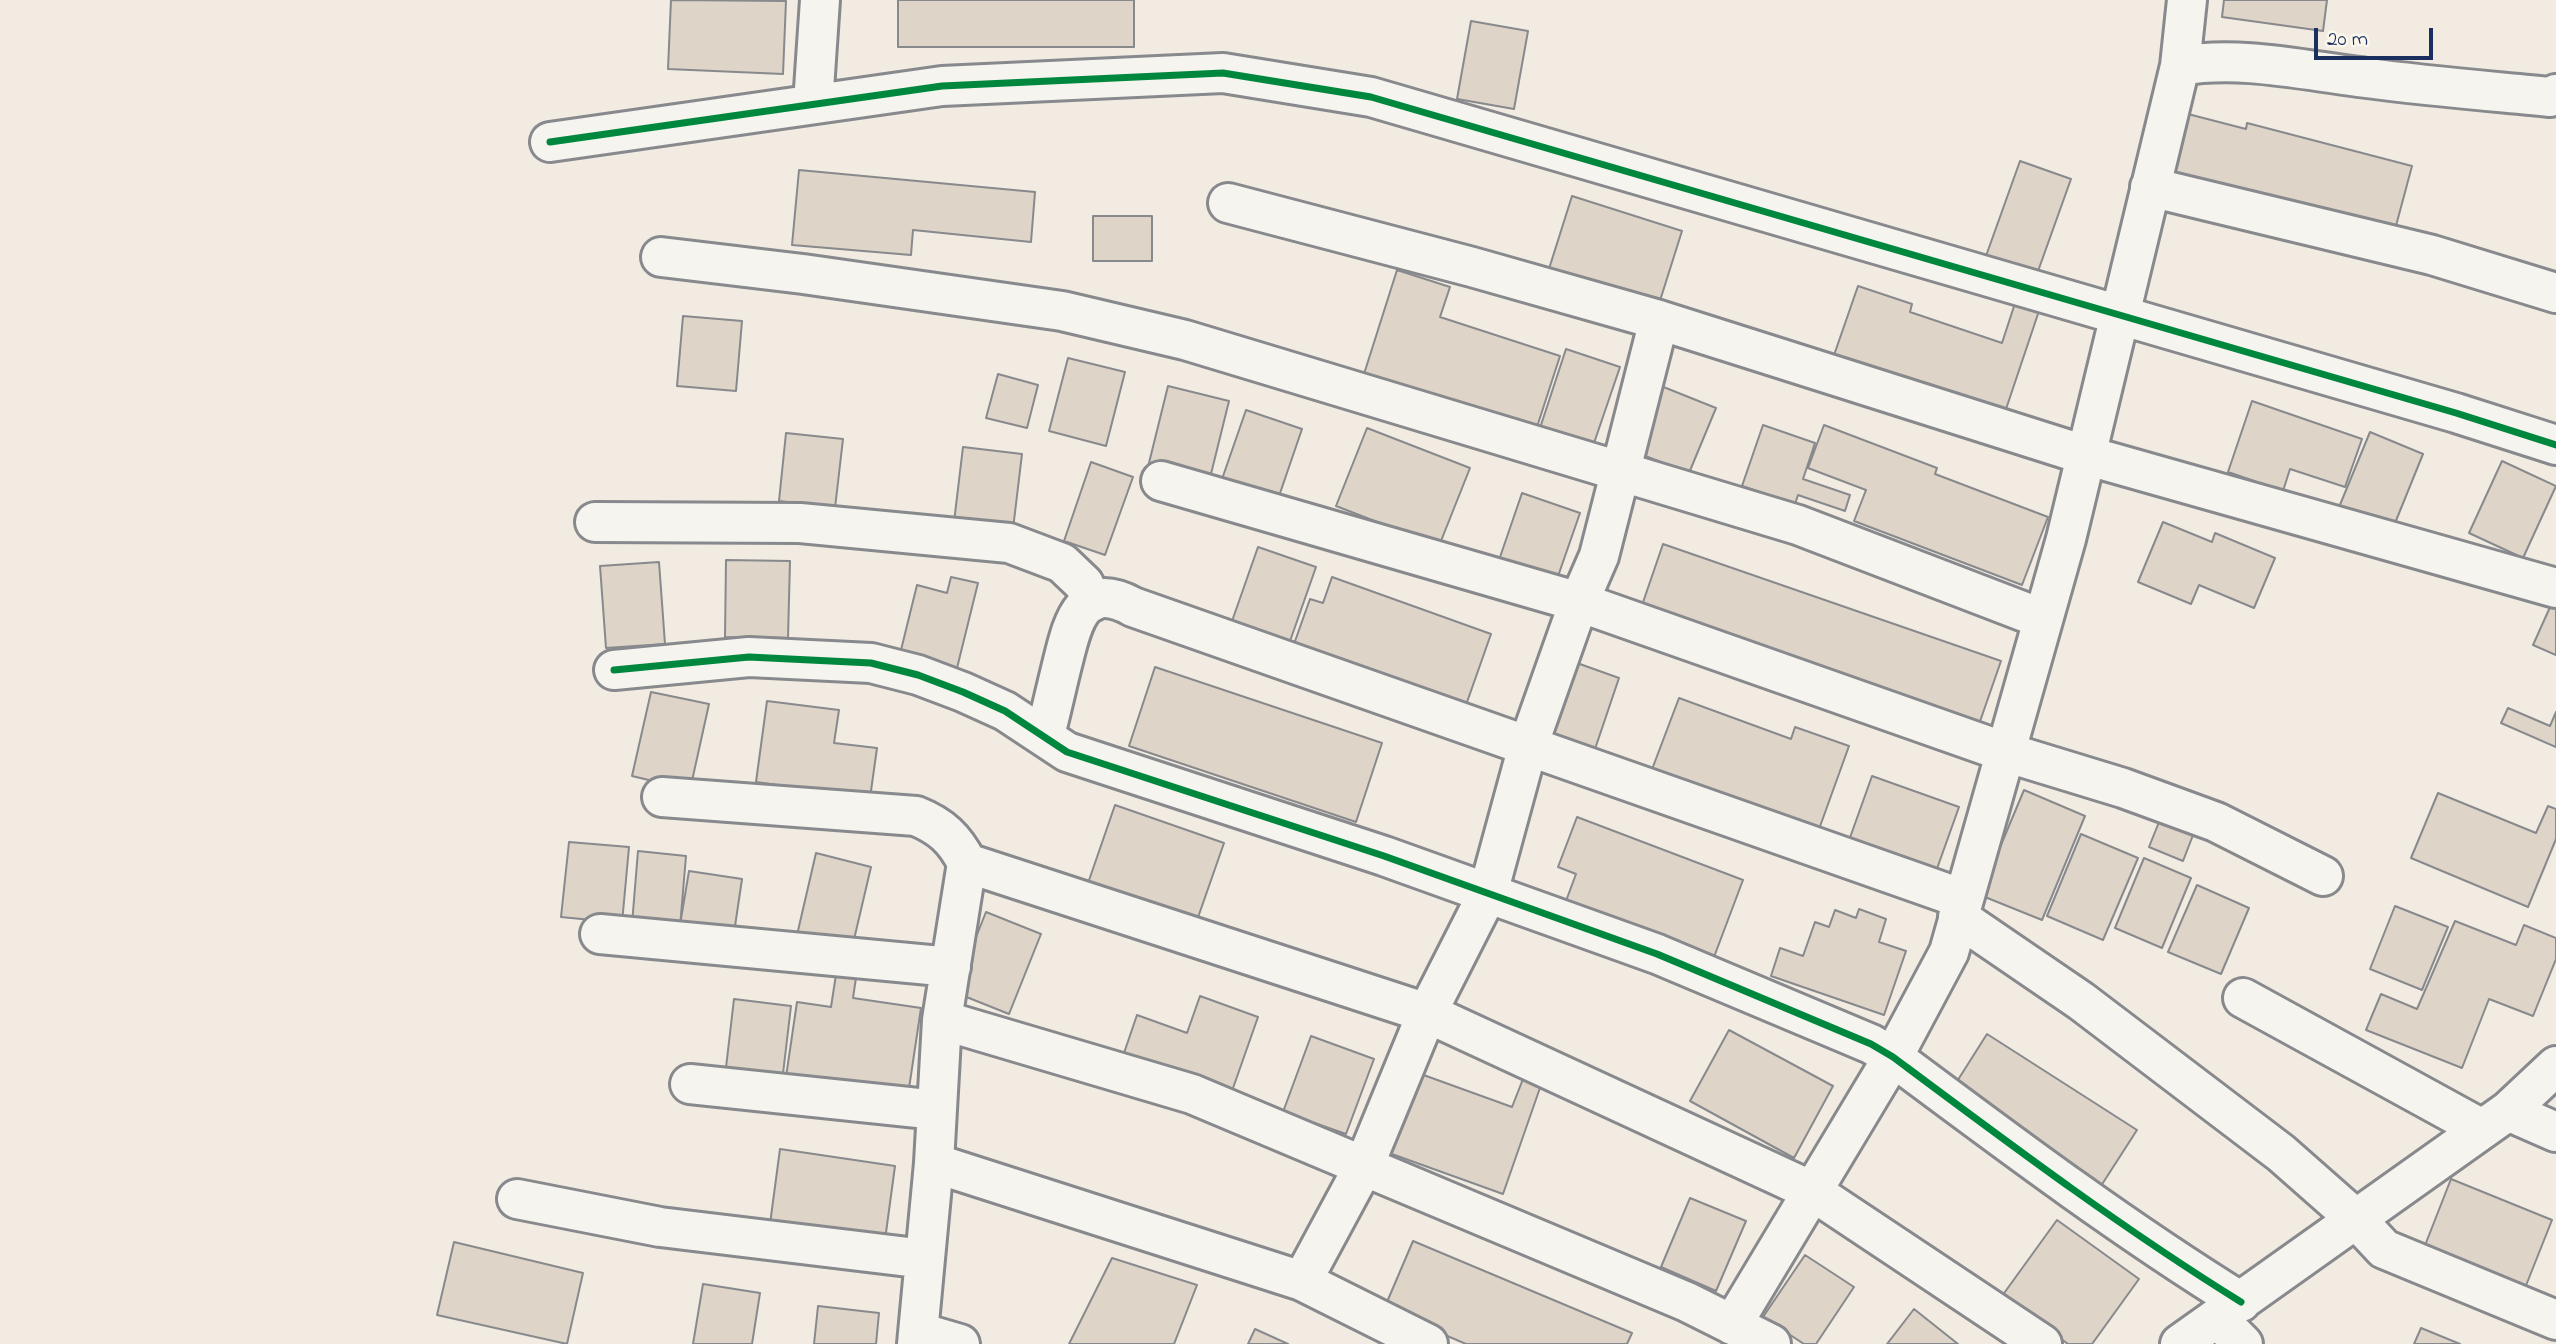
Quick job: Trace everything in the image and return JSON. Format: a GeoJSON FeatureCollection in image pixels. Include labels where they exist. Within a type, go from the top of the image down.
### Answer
{"type":"FeatureCollection","features":[{"type":"Feature","properties":{"kind":"street"},"geometry":{"type":"LineString","coordinates":[[813,104],[820,0]]}},
{"type":"Feature","properties":{"kind":"street"},"geometry":{"type":"LineString","coordinates":[[1732,1325],[1893,1057],[1949,952],[2066,539],[2180,66],[2188,0]]}},
{"type":"Feature","properties":{"kind":"street"},"geometry":{"type":"LineString","coordinates":[[2180,66],[2208,61],[2258,64],[2369,79],[2550,97],[2556,94]]}},
{"type":"Feature","properties":{"kind":"street"},"geometry":{"type":"LineString","coordinates":[[550,142],[942,86],[1223,73],[1371,97],[2556,444]]}},
{"type":"Feature","properties":{"kind":"street"},"geometry":{"type":"LineString","coordinates":[[2150,187],[2432,255],[2556,293]]}},
{"type":"Feature","properties":{"kind":"street"},"geometry":{"type":"LineString","coordinates":[[1228,203],[1659,320],[2085,455],[2556,588]]}},
{"type":"Feature","properties":{"kind":"street"},"geometry":{"type":"LineString","coordinates":[[661,257],[803,274],[1062,312],[1185,340],[1798,525],[2043,619]]}},
{"type":"Feature","properties":{"kind":"street"},"geometry":{"type":"LineString","coordinates":[[1302,1281],[1364,1166],[1427,1013],[1488,893],[1528,746],[1579,603],[1599,556],[1659,320]]}},
{"type":"Feature","properties":{"kind":"street"},"geometry":{"type":"LineString","coordinates":[[1161,481],[1579,603],[2005,752],[2123,788],[2216,822],[2323,876]]}},
{"type":"Feature","properties":{"kind":"street"},"geometry":{"type":"LineString","coordinates":[[595,522],[800,523],[1009,543],[1062,563],[1084,584],[1092,602]]}},
{"type":"Feature","properties":{"kind":"street"},"geometry":{"type":"LineString","coordinates":[[1045,735],[1074,619],[1092,602],[1106,598],[1121,600],[1133,607],[1528,746],[1961,908],[2270,1144],[2357,1220],[2384,1249],[2556,1320]]}},
{"type":"Feature","properties":{"kind":"street"},"geometry":{"type":"LineString","coordinates":[[614,670],[749,657],[871,663],[918,675],[1005,711],[1067,752],[1384,856],[1657,954],[1871,1045],[1893,1057],[2059,1180],[2178,1262],[2234,1321]]}},
{"type":"Feature","properties":{"kind":"street"},"geometry":{"type":"LineString","coordinates":[[662,797],[916,816],[947,833],[959,847],[967,863],[942,1020],[934,1163],[918,1338],[960,1344]]}},
{"type":"Feature","properties":{"kind":"street"},"geometry":{"type":"LineString","coordinates":[[967,863],[1427,1013],[1812,1191],[2042,1344]]}},
{"type":"Feature","properties":{"kind":"street"},"geometry":{"type":"LineString","coordinates":[[600,933],[951,967]]}},
{"type":"Feature","properties":{"kind":"street"},"geometry":{"type":"LineString","coordinates":[[2243,998],[2495,1120],[2556,1132]]}},
{"type":"Feature","properties":{"kind":"street"},"geometry":{"type":"LineString","coordinates":[[942,1020],[1192,1094],[1687,1302],[1771,1344]]}},
{"type":"Feature","properties":{"kind":"street"},"geometry":{"type":"LineString","coordinates":[[2180,1344],[2234,1321],[2357,1220],[2495,1120],[2556,1066]]}},
{"type":"Feature","properties":{"kind":"street"},"geometry":{"type":"LineString","coordinates":[[690,1083],[937,1110]]}},
{"type":"Feature","properties":{"kind":"street"},"geometry":{"type":"LineString","coordinates":[[934,1163],[1302,1281],[1428,1344]]}},
{"type":"Feature","properties":{"kind":"street"},"geometry":{"type":"LineString","coordinates":[[517,1199],[660,1227],[925,1259]]}},
{"type":"Feature","properties":{"kind":"building"},"geometry":{"type":"Polygon","coordinates":[[[671,0],[786,1],[783,74],[668,69],[671,0]]]}},
{"type":"Feature","properties":{"kind":"building"},"geometry":{"type":"Polygon","coordinates":[[[898,0],[1134,0],[1134,47],[898,47],[898,0]]]}},
{"type":"Feature","properties":{"kind":"building"},"geometry":{"type":"Polygon","coordinates":[[[2224,0],[2327,0],[2323,31],[2222,17],[2224,0]]]}},
{"type":"Feature","properties":{"kind":"building"},"geometry":{"type":"Polygon","coordinates":[[[1471,21],[1528,31],[1514,109],[1457,99],[1471,21]]]}},
{"type":"Feature","properties":{"kind":"building"},"geometry":{"type":"Polygon","coordinates":[[[2184,113],[2246,129],[2247,123],[2412,166],[2393,237],[2167,179],[2184,113]]]}},
{"type":"Feature","properties":{"kind":"building"},"geometry":{"type":"Polygon","coordinates":[[[2020,161],[2071,179],[2037,274],[1986,256],[2020,161]]]}},
{"type":"Feature","properties":{"kind":"building"},"geometry":{"type":"Polygon","coordinates":[[[799,170],[1035,192],[1031,242],[913,230],[911,255],[792,245],[799,170]]]}},
{"type":"Feature","properties":{"kind":"building"},"geometry":{"type":"Polygon","coordinates":[[[1572,196],[1682,231],[1658,307],[1548,272],[1572,196]]]}},
{"type":"Feature","properties":{"kind":"building"},"geometry":{"type":"Polygon","coordinates":[[[1093,216],[1152,216],[1152,261],[1093,261],[1093,216]]]}},
{"type":"Feature","properties":{"kind":"building"},"geometry":{"type":"Polygon","coordinates":[[[1397,270],[1450,287],[1440,317],[1560,356],[1536,430],[1364,374],[1397,270]]]}},
{"type":"Feature","properties":{"kind":"building"},"geometry":{"type":"Polygon","coordinates":[[[1858,286],[1912,304],[1910,312],[2002,343],[2018,294],[2042,302],[2004,415],[1833,358],[1858,286]]]}},
{"type":"Feature","properties":{"kind":"building"},"geometry":{"type":"Polygon","coordinates":[[[683,316],[742,321],[736,391],[677,386],[683,316]]]}},
{"type":"Feature","properties":{"kind":"building"},"geometry":{"type":"Polygon","coordinates":[[[1566,349],[1620,367],[1593,446],[1540,428],[1566,349]]]}},
{"type":"Feature","properties":{"kind":"building"},"geometry":{"type":"Polygon","coordinates":[[[1068,358],[1125,372],[1106,446],[1049,431],[1068,358]]]}},
{"type":"Feature","properties":{"kind":"building"},"geometry":{"type":"Polygon","coordinates":[[[998,374],[1038,385],[1027,428],[986,418],[998,374]]]}},
{"type":"Feature","properties":{"kind":"building"},"geometry":{"type":"Polygon","coordinates":[[[1168,386],[1229,401],[1209,482],[1148,467],[1168,386]]]}},
{"type":"Feature","properties":{"kind":"building"},"geometry":{"type":"Polygon","coordinates":[[[1661,386],[1716,408],[1689,473],[1635,452],[1661,386]]]}},
{"type":"Feature","properties":{"kind":"building"},"geometry":{"type":"Polygon","coordinates":[[[2252,401],[2362,439],[2345,487],[2290,469],[2283,491],[2228,472],[2252,401]]]}},
{"type":"Feature","properties":{"kind":"building"},"geometry":{"type":"Polygon","coordinates":[[[1246,410],[1302,429],[1277,502],[1221,482],[1246,410]]]}},
{"type":"Feature","properties":{"kind":"building"},"geometry":{"type":"Polygon","coordinates":[[[1763,425],[1815,443],[1803,479],[1850,495],[1845,511],[1798,495],[1795,504],[1742,486],[1763,425]]]}},
{"type":"Feature","properties":{"kind":"building"},"geometry":{"type":"Polygon","coordinates":[[[1824,425],[1937,468],[1935,474],[2048,517],[2022,585],[1854,521],[1866,490],[1808,468],[1824,425]]]}},
{"type":"Feature","properties":{"kind":"building"},"geometry":{"type":"Polygon","coordinates":[[[1367,428],[1470,468],[1439,546],[1336,506],[1367,428]]]}},
{"type":"Feature","properties":{"kind":"building"},"geometry":{"type":"Polygon","coordinates":[[[2370,432],[2423,454],[2391,533],[2337,512],[2370,432]]]}},
{"type":"Feature","properties":{"kind":"building"},"geometry":{"type":"Polygon","coordinates":[[[786,433],[843,439],[835,508],[779,501],[786,433]]]}},
{"type":"Feature","properties":{"kind":"building"},"geometry":{"type":"Polygon","coordinates":[[[963,447],[1022,454],[1013,529],[954,522],[963,447]]]}},
{"type":"Feature","properties":{"kind":"building"},"geometry":{"type":"Polygon","coordinates":[[[2502,461],[2556,486],[2523,558],[2469,533],[2502,461]]]}},
{"type":"Feature","properties":{"kind":"building"},"geometry":{"type":"Polygon","coordinates":[[[1091,462],[1133,477],[1105,555],[1064,541],[1091,462]]]}},
{"type":"Feature","properties":{"kind":"building"},"geometry":{"type":"Polygon","coordinates":[[[1522,493],[1580,513],[1556,582],[1498,563],[1522,493]]]}},
{"type":"Feature","properties":{"kind":"building"},"geometry":{"type":"Polygon","coordinates":[[[2163,522],[2212,542],[2215,533],[2275,558],[2254,608],[2199,585],[2191,604],[2138,582],[2163,522]]]}},
{"type":"Feature","properties":{"kind":"building"},"geometry":{"type":"Polygon","coordinates":[[[1663,544],[2001,661],[1977,730],[1639,614],[1663,544]]]}},
{"type":"Feature","properties":{"kind":"building"},"geometry":{"type":"Polygon","coordinates":[[[1258,547],[1316,567],[1289,644],[1231,624],[1258,547]]]}},
{"type":"Feature","properties":{"kind":"building"},"geometry":{"type":"Polygon","coordinates":[[[726,560],[790,561],[788,638],[725,637],[726,560]]]}},
{"type":"Feature","properties":{"kind":"building"},"geometry":{"type":"Polygon","coordinates":[[[659,562],[665,644],[606,648],[600,566],[659,562]]]}},
{"type":"Feature","properties":{"kind":"building"},"geometry":{"type":"Polygon","coordinates":[[[951,577],[978,583],[957,668],[900,654],[917,585],[947,593],[951,577]]]}},
{"type":"Feature","properties":{"kind":"building"},"geometry":{"type":"Polygon","coordinates":[[[1332,577],[1491,634],[1466,705],[1294,644],[1310,599],[1323,603],[1332,577]]]}},
{"type":"Feature","properties":{"kind":"building"},"geometry":{"type":"Polygon","coordinates":[[[2551,605],[2556,607],[2556,655],[2533,645],[2551,605]]]}},
{"type":"Feature","properties":{"kind":"building"},"geometry":{"type":"Polygon","coordinates":[[[1563,658],[1619,678],[1595,749],[1539,731],[1563,658]]]}},
{"type":"Feature","properties":{"kind":"building"},"geometry":{"type":"Polygon","coordinates":[[[1155,667],[1382,743],[1356,822],[1129,746],[1155,667]]]}},
{"type":"Feature","properties":{"kind":"building"},"geometry":{"type":"Polygon","coordinates":[[[651,692],[709,704],[690,790],[632,776],[651,692]]]}},
{"type":"Feature","properties":{"kind":"building"},"geometry":{"type":"Polygon","coordinates":[[[1679,698],[1791,739],[1795,727],[1849,746],[1818,832],[1651,772],[1679,698]]]}},
{"type":"Feature","properties":{"kind":"building"},"geometry":{"type":"Polygon","coordinates":[[[767,701],[839,710],[834,743],[877,748],[870,798],[756,782],[767,701]]]}},
{"type":"Feature","properties":{"kind":"building"},"geometry":{"type":"Polygon","coordinates":[[[2508,708],[2550,726],[2556,712],[2556,747],[2501,723],[2508,708]]]}},
{"type":"Feature","properties":{"kind":"building"},"geometry":{"type":"Polygon","coordinates":[[[1872,776],[1959,807],[1934,877],[1847,846],[1872,776]]]}},
{"type":"Feature","properties":{"kind":"building"},"geometry":{"type":"Polygon","coordinates":[[[2024,790],[2085,816],[2042,920],[1980,895],[2024,790]]]}},
{"type":"Feature","properties":{"kind":"building"},"geometry":{"type":"Polygon","coordinates":[[[2438,793],[2536,833],[2548,806],[2556,809],[2556,839],[2528,907],[2411,858],[2438,793]]]}},
{"type":"Feature","properties":{"kind":"building"},"geometry":{"type":"Polygon","coordinates":[[[1115,805],[1224,843],[1195,926],[1086,889],[1115,805]]]}},
{"type":"Feature","properties":{"kind":"building"},"geometry":{"type":"Polygon","coordinates":[[[1577,817],[1743,880],[1714,957],[1566,901],[1576,874],[1558,867],[1577,817]]]}},
{"type":"Feature","properties":{"kind":"building"},"geometry":{"type":"Polygon","coordinates":[[[2161,817],[2195,830],[2183,861],[2149,847],[2161,817]]]}},
{"type":"Feature","properties":{"kind":"building"},"geometry":{"type":"Polygon","coordinates":[[[2081,834],[2138,858],[2103,940],[2047,916],[2081,834]]]}},
{"type":"Feature","properties":{"kind":"building"},"geometry":{"type":"Polygon","coordinates":[[[569,842],[629,847],[622,923],[561,917],[569,842]]]}},
{"type":"Feature","properties":{"kind":"building"},"geometry":{"type":"Polygon","coordinates":[[[638,851],[686,856],[680,927],[632,924],[638,851]]]}},
{"type":"Feature","properties":{"kind":"building"},"geometry":{"type":"Polygon","coordinates":[[[816,853],[871,867],[852,948],[797,935],[816,853]]]}},
{"type":"Feature","properties":{"kind":"building"},"geometry":{"type":"Polygon","coordinates":[[[2144,858],[2191,878],[2162,948],[2115,928],[2144,858]]]}},
{"type":"Feature","properties":{"kind":"building"},"geometry":{"type":"Polygon","coordinates":[[[689,871],[742,879],[734,933],[680,925],[689,871]]]}},
{"type":"Feature","properties":{"kind":"building"},"geometry":{"type":"Polygon","coordinates":[[[2197,885],[2249,908],[2221,974],[2168,952],[2197,885]]]}},
{"type":"Feature","properties":{"kind":"building"},"geometry":{"type":"Polygon","coordinates":[[[2395,906],[2448,927],[2422,990],[2370,969],[2395,906]]]}},
{"type":"Feature","properties":{"kind":"building"},"geometry":{"type":"Polygon","coordinates":[[[1859,909],[1886,919],[1879,942],[1906,951],[1884,1015],[1771,976],[1780,948],[1803,956],[1815,922],[1829,927],[1835,910],[1856,918],[1859,909]]]}},
{"type":"Feature","properties":{"kind":"building"},"geometry":{"type":"Polygon","coordinates":[[[986,912],[1041,934],[1009,1014],[954,992],[986,912]]]}},
{"type":"Feature","properties":{"kind":"building"},"geometry":{"type":"Polygon","coordinates":[[[2455,921],[2516,945],[2524,925],[2556,938],[2556,959],[2533,1016],[2489,999],[2462,1068],[2366,1030],[2381,994],[2417,1009],[2455,921]]]}},
{"type":"Feature","properties":{"kind":"building"},"geometry":{"type":"Polygon","coordinates":[[[837,968],[857,971],[853,998],[921,1008],[908,1095],[786,1077],[797,1002],[831,1007],[837,968]]]}},
{"type":"Feature","properties":{"kind":"building"},"geometry":{"type":"Polygon","coordinates":[[[1200,996],[1258,1017],[1232,1091],[1124,1053],[1137,1015],[1187,1033],[1200,996]]]}},
{"type":"Feature","properties":{"kind":"building"},"geometry":{"type":"Polygon","coordinates":[[[734,999],[791,1006],[782,1082],[725,1076],[734,999]]]}},
{"type":"Feature","properties":{"kind":"building"},"geometry":{"type":"Polygon","coordinates":[[[1729,1030],[1833,1086],[1794,1158],[1690,1101],[1729,1030]]]}},
{"type":"Feature","properties":{"kind":"building"},"geometry":{"type":"Polygon","coordinates":[[[1987,1034],[2137,1130],[2099,1189],[1949,1094],[1987,1034]]]}},
{"type":"Feature","properties":{"kind":"building"},"geometry":{"type":"Polygon","coordinates":[[[1311,1036],[1374,1059],[1346,1134],[1283,1112],[1311,1036]]]}},
{"type":"Feature","properties":{"kind":"building"},"geometry":{"type":"Polygon","coordinates":[[[1418,1073],[1512,1107],[1523,1079],[1541,1085],[1503,1194],[1389,1153],[1418,1073]]]}},
{"type":"Feature","properties":{"kind":"building"},"geometry":{"type":"Polygon","coordinates":[[[780,1149],[895,1166],[885,1240],[770,1224],[780,1149]]]}},
{"type":"Feature","properties":{"kind":"building"},"geometry":{"type":"Polygon","coordinates":[[[2451,1179],[2552,1220],[2523,1293],[2422,1253],[2451,1179]]]}},
{"type":"Feature","properties":{"kind":"building"},"geometry":{"type":"Polygon","coordinates":[[[1690,1198],[1746,1221],[1716,1291],[1661,1267],[1690,1198]]]}},
{"type":"Feature","properties":{"kind":"building"},"geometry":{"type":"Polygon","coordinates":[[[2057,1220],[2139,1279],[2092,1344],[2068,1344],[2002,1296],[2057,1220]]]}},
{"type":"Feature","properties":{"kind":"building"},"geometry":{"type":"Polygon","coordinates":[[[1413,1241],[1632,1333],[1627,1344],[1466,1344],[1384,1309],[1413,1241]]]}},
{"type":"Feature","properties":{"kind":"building"},"geometry":{"type":"Polygon","coordinates":[[[454,1242],[583,1273],[567,1344],[437,1315],[454,1242]]]}},
{"type":"Feature","properties":{"kind":"building"},"geometry":{"type":"Polygon","coordinates":[[[1805,1255],[1854,1287],[1816,1344],[1804,1344],[1763,1317],[1805,1255]]]}},
{"type":"Feature","properties":{"kind":"building"},"geometry":{"type":"Polygon","coordinates":[[[1112,1258],[1197,1285],[1174,1344],[1069,1344],[1112,1258]]]}},
{"type":"Feature","properties":{"kind":"building"},"geometry":{"type":"Polygon","coordinates":[[[703,1284],[760,1293],[752,1344],[693,1344],[703,1284]]]}},
{"type":"Feature","properties":{"kind":"building"},"geometry":{"type":"Polygon","coordinates":[[[818,1306],[879,1313],[876,1344],[814,1344],[818,1306]]]}},
{"type":"Feature","properties":{"kind":"building"},"geometry":{"type":"Polygon","coordinates":[[[1914,1309],[1958,1344],[1887,1344],[1914,1309]]]}},
{"type":"Feature","properties":{"kind":"building"},"geometry":{"type":"Polygon","coordinates":[[[2421,1328],[2460,1344],[2414,1344],[2421,1328]]]}},
{"type":"Feature","properties":{"kind":"building"},"geometry":{"type":"Polygon","coordinates":[[[1255,1329],[1288,1344],[1248,1344],[1255,1329]]]}},
{"type":"Feature","properties":{"kind":"cycle path"},"geometry":{"type":"LineString","coordinates":[[550,142],[942,86],[1223,73],[1371,97],[2456,413],[2556,445]]}},
{"type":"Feature","properties":{"kind":"cycle path"},"geometry":{"type":"LineString","coordinates":[[614,670],[749,657],[871,663],[918,675],[1005,711],[1067,752],[1384,856],[1657,954],[1871,1044],[1893,1057],[2108,1214],[2241,1302]]}}]}
